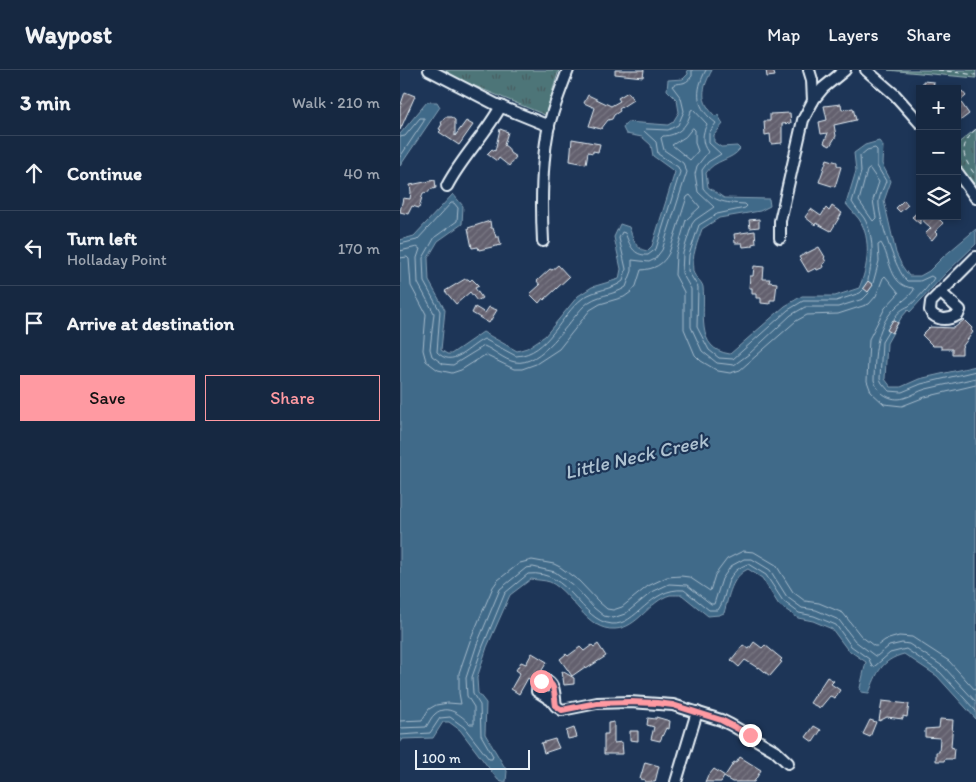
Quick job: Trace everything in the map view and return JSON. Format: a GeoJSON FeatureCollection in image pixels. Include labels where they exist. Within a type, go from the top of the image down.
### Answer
{"type":"FeatureCollection","features":[{"type":"Feature","properties":{"kind":"street"},"geometry":{"type":"LineString","coordinates":[[429,70],[501,106],[549,126]]}},
{"type":"Feature","properties":{"kind":"street"},"geometry":{"type":"LineString","coordinates":[[543,241],[541,212],[549,126],[568,70]]}},
{"type":"Feature","properties":{"kind":"street"},"geometry":{"type":"LineString","coordinates":[[809,70],[812,80],[813,101]]}},
{"type":"Feature","properties":{"kind":"street"},"geometry":{"type":"LineString","coordinates":[[780,238],[780,221],[803,120],[813,101],[823,88],[845,70]]}},
{"type":"Feature","properties":{"kind":"street"},"geometry":{"type":"LineString","coordinates":[[866,70],[895,95],[916,119]]}},
{"type":"Feature","properties":{"kind":"street"},"geometry":{"type":"LineString","coordinates":[[447,186],[452,175],[501,106]]}},
{"type":"Feature","properties":{"kind":"street"},"geometry":{"type":"LineString","coordinates":[[959,175],[976,198]]}},
{"type":"Feature","properties":{"kind":"street"},"geometry":{"type":"LineString","coordinates":[[940,292],[976,257]]}},
{"type":"Feature","properties":{"kind":"street"},"geometry":{"type":"LineString","coordinates":[[556,706],[562,710],[597,703],[648,702],[673,705],[721,720],[774,750],[788,762]]}},
{"type":"Feature","properties":{"kind":"street"},"geometry":{"type":"LineString","coordinates":[[676,782],[696,712]]}},
{"type":"Feature","properties":{"kind":"path"},"geometry":{"type":"LineString","coordinates":[[938,70],[976,76]]}},
{"type":"Feature","properties":{"kind":"path"},"geometry":{"type":"LineString","coordinates":[[976,129],[967,140],[963,149],[966,162],[976,176]]}},
{"type":"Feature","properties":{"kind":"green space"},"geometry":{"type":"Polygon","coordinates":[[[436,70],[559,70],[545,115],[436,70]]]}},
{"type":"Feature","properties":{"kind":"green space"},"geometry":{"type":"Polygon","coordinates":[[[888,70],[976,70],[976,78],[898,71],[888,70]]]}},
{"type":"Feature","properties":{"kind":"green space"},"geometry":{"type":"Polygon","coordinates":[[[976,129],[976,186],[961,167],[961,141],[976,129]]]}},
{"type":"Feature","properties":{"kind":"water","name":"Little Neck Creek"},"geometry":{"type":"Polygon","coordinates":[[[687,70],[712,70],[704,89],[704,99],[706,105],[715,116],[718,115],[723,124],[714,135],[714,142],[721,147],[737,146],[740,149],[732,156],[710,168],[706,173],[708,187],[724,198],[769,199],[770,206],[760,211],[719,218],[702,229],[694,255],[693,271],[703,287],[703,318],[706,337],[711,345],[719,351],[730,354],[785,306],[802,296],[835,296],[859,288],[865,272],[867,254],[866,235],[859,219],[846,204],[856,171],[854,153],[865,145],[879,141],[883,146],[882,164],[891,181],[884,201],[896,253],[909,276],[920,276],[929,271],[976,229],[976,244],[910,312],[908,310],[901,318],[887,343],[885,379],[891,387],[901,387],[919,379],[976,366],[976,719],[937,676],[904,654],[890,660],[881,668],[869,693],[861,692],[860,688],[866,662],[847,649],[832,629],[813,621],[798,618],[779,605],[762,578],[748,569],[742,572],[734,582],[724,613],[708,616],[682,595],[670,595],[656,603],[630,624],[615,629],[605,628],[596,624],[566,594],[550,582],[531,579],[510,595],[487,647],[477,678],[478,693],[486,703],[485,734],[507,771],[506,782],[498,780],[460,730],[449,722],[443,722],[433,738],[403,739],[400,743],[400,240],[414,236],[453,194],[463,206],[462,224],[438,241],[428,258],[429,281],[445,310],[441,350],[451,354],[483,332],[517,351],[527,348],[545,336],[578,296],[592,287],[619,279],[621,269],[614,237],[620,224],[629,227],[639,248],[647,251],[652,246],[675,172],[653,156],[651,145],[642,137],[626,134],[623,128],[627,122],[668,125],[673,122],[679,112],[677,100],[667,90],[668,80],[683,79],[688,74],[687,70]]]}},
{"type":"Feature","properties":{"kind":"water"},"geometry":{"type":"Polygon","coordinates":[[[427,102],[437,102],[440,107],[400,166],[400,134],[427,102]]]}},
{"type":"Feature","properties":{"kind":"building"},"geometry":{"type":"Polygon","coordinates":[[[615,70],[644,70],[643,77],[615,74],[615,70]]]}},
{"type":"Feature","properties":{"kind":"building"},"geometry":{"type":"Polygon","coordinates":[[[766,70],[773,70],[775,76],[767,77],[766,70]]]}},
{"type":"Feature","properties":{"kind":"building"},"geometry":{"type":"Polygon","coordinates":[[[923,81],[934,82],[934,85],[923,85],[923,81]]]}},
{"type":"Feature","properties":{"kind":"building"},"geometry":{"type":"Polygon","coordinates":[[[405,92],[415,96],[400,130],[400,107],[405,92]]]}},
{"type":"Feature","properties":{"kind":"building"},"geometry":{"type":"Polygon","coordinates":[[[628,92],[633,100],[619,109],[620,111],[612,119],[608,120],[601,129],[589,126],[595,108],[584,103],[588,95],[611,106],[620,101],[618,98],[628,92]]]}},
{"type":"Feature","properties":{"kind":"building"},"geometry":{"type":"Polygon","coordinates":[[[961,92],[966,96],[961,100],[961,92]]]}},
{"type":"Feature","properties":{"kind":"building"},"geometry":{"type":"Polygon","coordinates":[[[961,102],[969,114],[961,120],[961,102]]]}},
{"type":"Feature","properties":{"kind":"building"},"geometry":{"type":"Polygon","coordinates":[[[841,104],[842,110],[853,108],[856,120],[834,125],[836,136],[830,146],[824,143],[828,133],[821,134],[819,122],[827,120],[824,106],[841,104]]]}},
{"type":"Feature","properties":{"kind":"building"},"geometry":{"type":"Polygon","coordinates":[[[790,113],[791,123],[782,124],[782,143],[771,144],[770,134],[765,135],[764,121],[770,121],[770,114],[790,113]]]}},
{"type":"Feature","properties":{"kind":"building"},"geometry":{"type":"Polygon","coordinates":[[[445,117],[451,117],[455,120],[455,136],[466,121],[473,125],[459,145],[439,132],[445,117]]]}},
{"type":"Feature","properties":{"kind":"building"},"geometry":{"type":"Polygon","coordinates":[[[500,129],[508,132],[504,145],[516,157],[509,166],[499,158],[497,161],[487,154],[492,149],[495,151],[500,129]]]}},
{"type":"Feature","properties":{"kind":"building"},"geometry":{"type":"Polygon","coordinates":[[[572,139],[600,144],[598,152],[588,152],[586,164],[570,161],[572,139]]]}},
{"type":"Feature","properties":{"kind":"building"},"geometry":{"type":"Polygon","coordinates":[[[827,159],[837,162],[837,165],[841,167],[835,187],[819,182],[827,159]]]}},
{"type":"Feature","properties":{"kind":"building"},"geometry":{"type":"Polygon","coordinates":[[[435,180],[436,188],[423,193],[419,208],[412,206],[408,214],[400,212],[403,198],[410,199],[410,185],[435,180]]]}},
{"type":"Feature","properties":{"kind":"building"},"geometry":{"type":"Polygon","coordinates":[[[904,200],[908,205],[900,212],[896,208],[904,200]]]}},
{"type":"Feature","properties":{"kind":"building"},"geometry":{"type":"Polygon","coordinates":[[[832,206],[842,213],[831,231],[816,223],[815,225],[805,217],[811,209],[821,216],[826,208],[829,211],[832,206]]]}},
{"type":"Feature","properties":{"kind":"building"},"geometry":{"type":"Polygon","coordinates":[[[916,214],[916,220],[920,220],[920,224],[912,217],[916,214]]]}},
{"type":"Feature","properties":{"kind":"building"},"geometry":{"type":"Polygon","coordinates":[[[759,219],[759,227],[750,228],[749,220],[759,219]]]}},
{"type":"Feature","properties":{"kind":"building"},"geometry":{"type":"Polygon","coordinates":[[[922,220],[940,220],[943,223],[935,232],[937,234],[932,240],[925,234],[931,228],[922,220]]]}},
{"type":"Feature","properties":{"kind":"building"},"geometry":{"type":"Polygon","coordinates":[[[490,221],[491,228],[493,228],[496,237],[499,237],[501,245],[479,250],[478,247],[472,248],[468,228],[490,221]]]}},
{"type":"Feature","properties":{"kind":"building"},"geometry":{"type":"Polygon","coordinates":[[[755,231],[756,243],[752,244],[752,246],[743,247],[742,243],[735,243],[734,234],[755,231]]]}},
{"type":"Feature","properties":{"kind":"building"},"geometry":{"type":"Polygon","coordinates":[[[819,247],[825,257],[824,267],[808,272],[799,257],[819,247]]]}},
{"type":"Feature","properties":{"kind":"building"},"geometry":{"type":"Polygon","coordinates":[[[558,265],[569,277],[539,303],[530,294],[540,285],[537,281],[550,269],[552,270],[558,265]]]}},
{"type":"Feature","properties":{"kind":"building"},"geometry":{"type":"Polygon","coordinates":[[[754,266],[764,267],[763,279],[770,279],[769,282],[777,283],[775,300],[770,300],[770,304],[761,303],[761,298],[756,298],[756,294],[752,294],[752,288],[749,288],[750,276],[753,276],[754,266]]]}},
{"type":"Feature","properties":{"kind":"building"},"geometry":{"type":"Polygon","coordinates":[[[465,279],[470,281],[472,279],[479,286],[475,288],[482,298],[477,301],[470,292],[456,304],[445,291],[465,279]]]}},
{"type":"Feature","properties":{"kind":"building"},"geometry":{"type":"Polygon","coordinates":[[[868,281],[873,285],[868,292],[863,288],[868,281]]]}},
{"type":"Feature","properties":{"kind":"building"},"geometry":{"type":"Polygon","coordinates":[[[475,307],[485,313],[489,307],[497,310],[489,323],[472,313],[475,307]]]}},
{"type":"Feature","properties":{"kind":"building"},"geometry":{"type":"Polygon","coordinates":[[[893,320],[898,323],[892,333],[887,330],[893,320]]]}},
{"type":"Feature","properties":{"kind":"building"},"geometry":{"type":"Polygon","coordinates":[[[964,320],[972,328],[973,332],[962,347],[962,354],[952,354],[952,349],[941,349],[941,346],[933,346],[922,335],[930,327],[954,328],[964,320]]]}},
{"type":"Feature","properties":{"kind":"building"},"geometry":{"type":"Polygon","coordinates":[[[754,642],[762,648],[765,645],[782,659],[780,661],[782,662],[770,676],[759,667],[745,660],[739,667],[731,660],[743,645],[749,649],[754,642]]]}},
{"type":"Feature","properties":{"kind":"building"},"geometry":{"type":"Polygon","coordinates":[[[598,644],[606,656],[572,676],[560,659],[566,654],[568,656],[580,647],[584,651],[592,645],[594,647],[598,644]]]}},
{"type":"Feature","properties":{"kind":"building"},"geometry":{"type":"Polygon","coordinates":[[[532,653],[547,662],[539,675],[536,673],[532,681],[528,678],[519,694],[511,689],[520,673],[516,670],[521,662],[526,664],[532,653]]]}},
{"type":"Feature","properties":{"kind":"building"},"geometry":{"type":"Polygon","coordinates":[[[562,671],[574,678],[574,684],[564,685],[562,671]]]}},
{"type":"Feature","properties":{"kind":"building"},"geometry":{"type":"Polygon","coordinates":[[[827,677],[834,681],[831,684],[840,690],[835,698],[830,696],[820,708],[810,703],[827,677]]]}},
{"type":"Feature","properties":{"kind":"building"},"geometry":{"type":"Polygon","coordinates":[[[882,701],[909,704],[907,717],[903,716],[903,719],[887,717],[879,721],[882,701]]]}},
{"type":"Feature","properties":{"kind":"building"},"geometry":{"type":"Polygon","coordinates":[[[656,717],[670,721],[669,729],[666,728],[660,741],[651,739],[654,727],[647,725],[648,718],[656,719],[656,717]]]}},
{"type":"Feature","properties":{"kind":"building"},"geometry":{"type":"Polygon","coordinates":[[[940,719],[953,720],[951,747],[954,748],[953,759],[936,761],[936,752],[939,752],[940,738],[925,737],[925,729],[939,728],[940,719]]]}},
{"type":"Feature","properties":{"kind":"building"},"geometry":{"type":"Polygon","coordinates":[[[870,720],[876,722],[870,737],[863,734],[870,720]]]}},
{"type":"Feature","properties":{"kind":"building"},"geometry":{"type":"Polygon","coordinates":[[[614,722],[614,743],[622,742],[623,754],[604,754],[604,734],[608,734],[608,723],[614,722]]]}},
{"type":"Feature","properties":{"kind":"building"},"geometry":{"type":"Polygon","coordinates":[[[814,726],[821,730],[813,742],[806,737],[814,726]]]}},
{"type":"Feature","properties":{"kind":"building"},"geometry":{"type":"Polygon","coordinates":[[[574,728],[577,737],[568,739],[566,731],[574,728]]]}},
{"type":"Feature","properties":{"kind":"building"},"geometry":{"type":"Polygon","coordinates":[[[630,731],[638,731],[638,741],[630,740],[630,731]]]}},
{"type":"Feature","properties":{"kind":"building"},"geometry":{"type":"Polygon","coordinates":[[[555,739],[559,748],[544,753],[541,743],[555,739]]]}},
{"type":"Feature","properties":{"kind":"building"},"geometry":{"type":"Polygon","coordinates":[[[740,757],[761,770],[754,782],[732,782],[724,777],[721,782],[705,782],[708,775],[714,769],[725,776],[734,762],[736,763],[740,757]]]}},
{"type":"Feature","properties":{"kind":"building"},"geometry":{"type":"Polygon","coordinates":[[[645,762],[659,766],[655,782],[645,782],[645,780],[640,779],[645,762]]]}},
{"type":"Feature","properties":{"kind":"route"},"geometry":{"type":"LineString","coordinates":[[541,681],[544,680],[551,683],[554,688],[558,709],[562,710],[597,703],[630,702],[673,705],[721,720],[750,735]]}}]}
